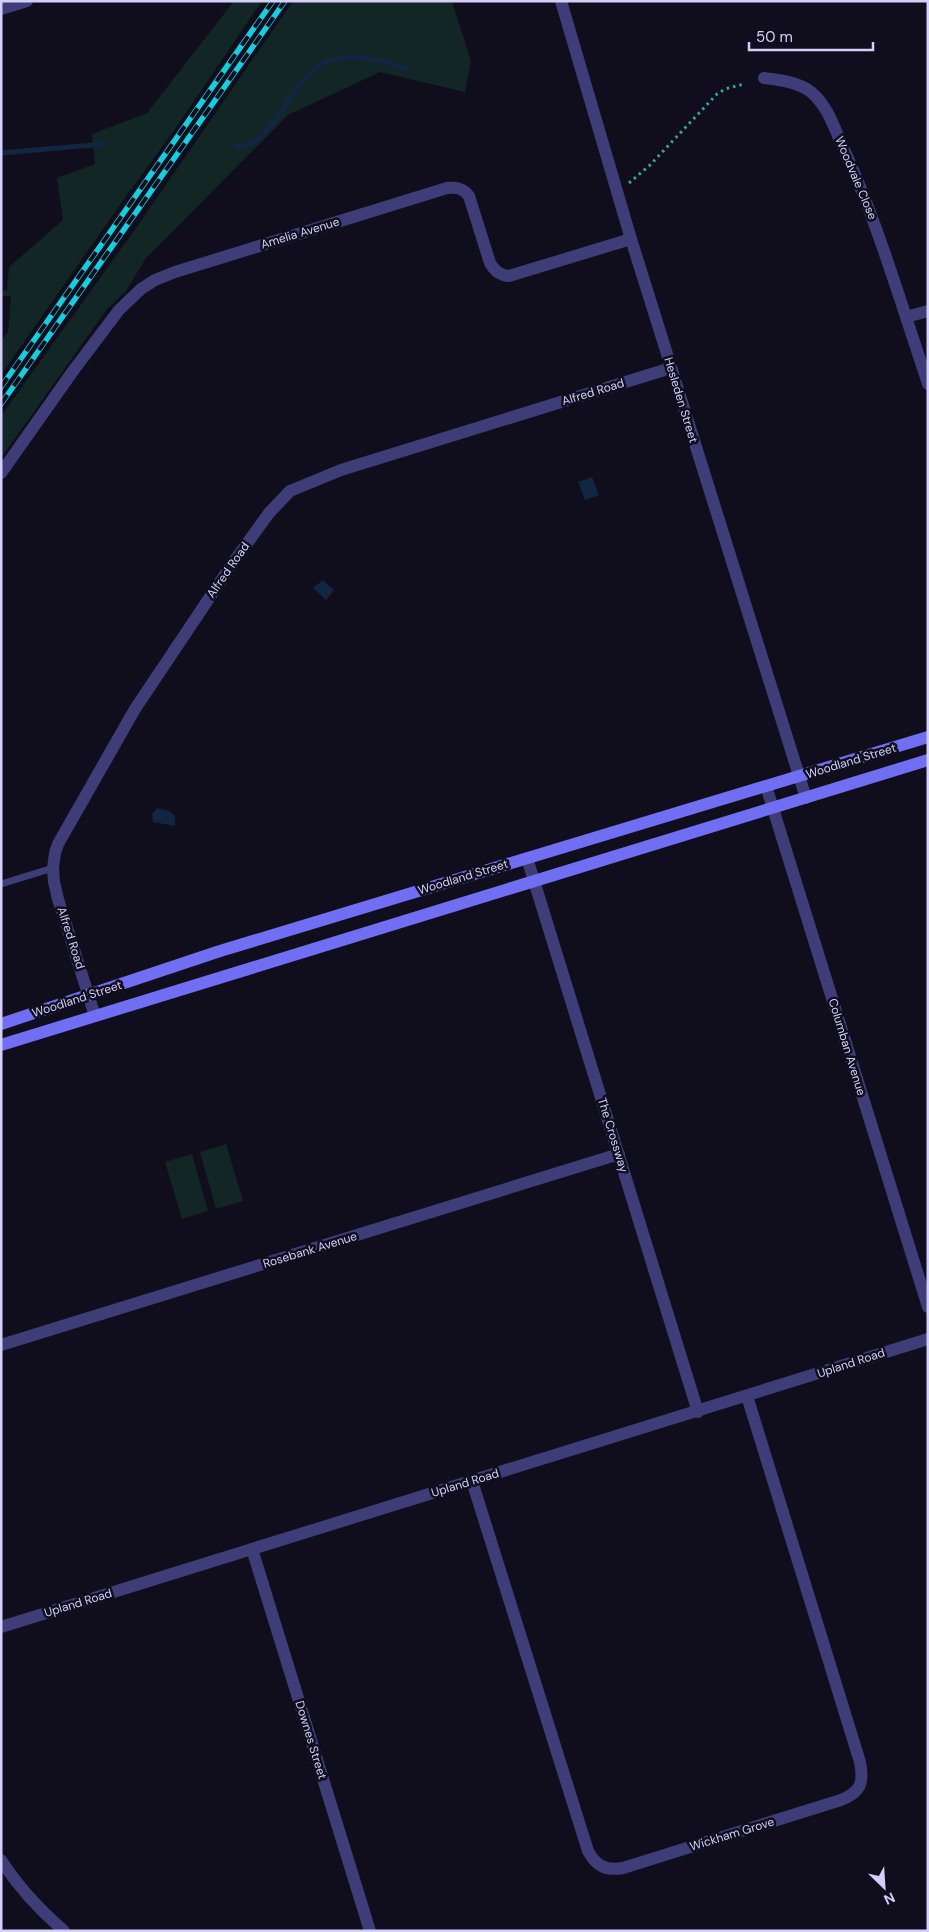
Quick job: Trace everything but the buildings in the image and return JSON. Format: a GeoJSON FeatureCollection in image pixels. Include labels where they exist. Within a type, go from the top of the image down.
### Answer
{"type":"FeatureCollection","features":[{"type":"Feature","properties":{"kind":"main road","name":"Woodland Street"},"geometry":{"type":"LineString","coordinates":[[1,1024],[220,952],[928,737]]}},
{"type":"Feature","properties":{"kind":"main road","name":"Woodland Street"},"geometry":{"type":"LineString","coordinates":[[1,1045],[928,760]]}},
{"type":"Feature","properties":{"kind":"street"},"geometry":{"type":"LineString","coordinates":[[1,9],[27,1]]}},
{"type":"Feature","properties":{"kind":"street","name":"Hesleden Street"},"geometry":{"type":"LineString","coordinates":[[560,1],[671,368],[806,798]]}},
{"type":"Feature","properties":{"kind":"street","name":"Woodvale Close"},"geometry":{"type":"LineString","coordinates":[[764,78],[783,80],[810,92],[820,102],[834,127],[866,200],[928,384]]}},
{"type":"Feature","properties":{"kind":"street","name":"Amelia Avenue"},"geometry":{"type":"LineString","coordinates":[[1,473],[73,370],[119,310],[141,289],[155,280],[175,272],[446,188],[456,187],[462,189],[469,196],[490,263],[496,272],[503,276],[509,276],[632,238]]}},
{"type":"Feature","properties":{"kind":"street"},"geometry":{"type":"LineString","coordinates":[[906,317],[928,311]]}},
{"type":"Feature","properties":{"kind":"street","name":"Alfred Road"},"geometry":{"type":"LineString","coordinates":[[96,1016],[58,899],[53,868],[58,844],[135,709],[230,567],[269,513],[290,491],[341,470],[671,368]]}},
{"type":"Feature","properties":{"kind":"street","name":"Columban Avenue"},"geometry":{"type":"LineString","coordinates":[[766,786],[928,1307]]}},
{"type":"Feature","properties":{"kind":"street","name":"The Crossway"},"geometry":{"type":"LineString","coordinates":[[527,858],[698,1412]]}},
{"type":"Feature","properties":{"kind":"street","name":"Rosebank Avenue"},"geometry":{"type":"LineString","coordinates":[[1,1345],[619,1154]]}},
{"type":"Feature","properties":{"kind":"street","name":"Upland Road"},"geometry":{"type":"LineString","coordinates":[[1,1626],[698,1412],[928,1339]]}},
{"type":"Feature","properties":{"kind":"street","name":"Wickham Grove"},"geometry":{"type":"LineString","coordinates":[[472,1480],[588,1851],[592,1858],[605,1868],[613,1870],[623,1868],[841,1800],[851,1796],[860,1785],[863,1776],[747,1396]]}},
{"type":"Feature","properties":{"kind":"street","name":"Downes Street"},"geometry":{"type":"LineString","coordinates":[[252,1549],[370,1931]]}},
{"type":"Feature","properties":{"kind":"street"},"geometry":{"type":"LineString","coordinates":[[1,1860],[27,1895],[64,1931]]}},
{"type":"Feature","properties":{"kind":"lane"},"geometry":{"type":"LineString","coordinates":[[1,884],[53,868]]}},
{"type":"Feature","properties":{"kind":"path"},"geometry":{"type":"LineString","coordinates":[[618,193],[650,165],[717,94],[725,88],[744,84]]}},
{"type":"Feature","properties":{"kind":"green space"},"geometry":{"type":"Polygon","coordinates":[[[234,1],[262,1],[173,132],[1,375],[1,342],[8,332],[11,296],[1,296],[1,291],[7,290],[9,267],[63,220],[57,178],[95,164],[92,134],[147,113],[234,1]]]}},
{"type":"Feature","properties":{"kind":"green space"},"geometry":{"type":"Polygon","coordinates":[[[293,1],[452,1],[471,61],[465,92],[380,72],[288,115],[146,258],[126,291],[107,309],[1,458],[1,416],[136,228],[293,1]]]}},
{"type":"Feature","properties":{"kind":"green space"},"geometry":{"type":"Polygon","coordinates":[[[226,1144],[243,1201],[216,1209],[200,1152],[226,1144]]]}},
{"type":"Feature","properties":{"kind":"green space"},"geometry":{"type":"Polygon","coordinates":[[[192,1154],[208,1211],[182,1219],[165,1162],[192,1154]]]}},
{"type":"Feature","properties":{"kind":"water"},"geometry":{"type":"Polygon","coordinates":[[[592,477],[599,495],[585,500],[578,482],[592,477]]]}},
{"type":"Feature","properties":{"kind":"water"},"geometry":{"type":"Polygon","coordinates":[[[323,580],[334,590],[326,600],[313,588],[323,580]]]}},
{"type":"Feature","properties":{"kind":"water"},"geometry":{"type":"Polygon","coordinates":[[[157,808],[169,811],[175,816],[175,826],[153,822],[152,814],[157,808]]]}},
{"type":"Feature","properties":{"kind":"waterway"},"geometry":{"type":"LineString","coordinates":[[235,146],[253,143],[260,138],[302,82],[324,63],[334,59],[356,57],[377,60],[409,69]]}},
{"type":"Feature","properties":{"kind":"waterway"},"geometry":{"type":"LineString","coordinates":[[1,153],[105,144]]}},
{"type":"Feature","properties":{"kind":"railway"},"geometry":{"type":"LineString","coordinates":[[1,387],[273,1]]}},
{"type":"Feature","properties":{"kind":"railway"},"geometry":{"type":"LineString","coordinates":[[1,404],[285,1]]}}]}
